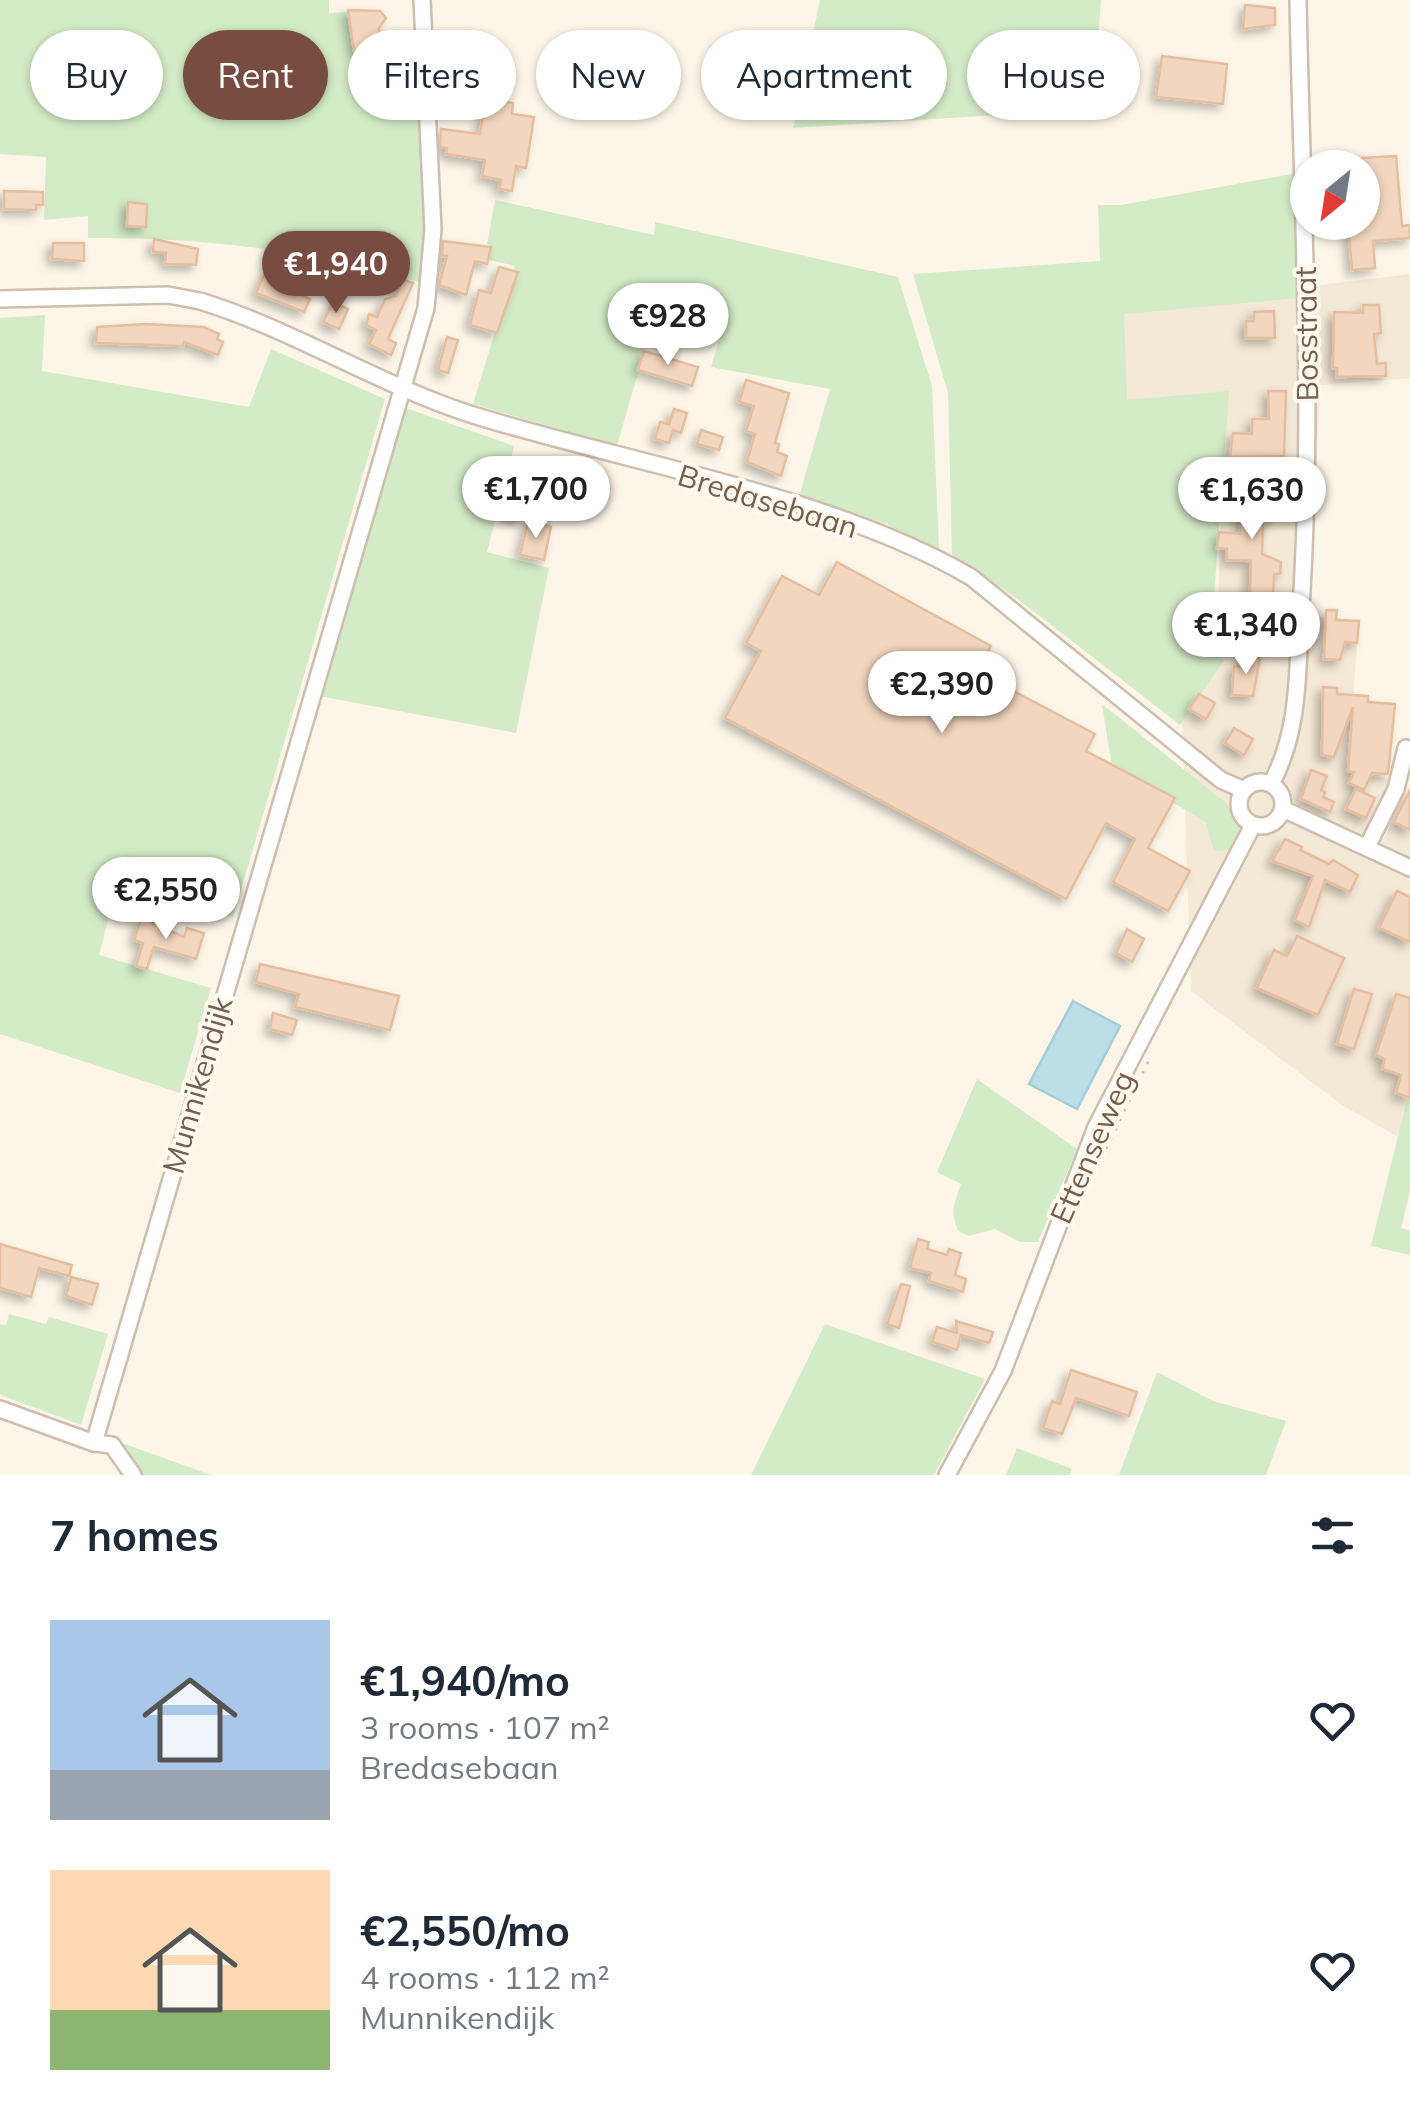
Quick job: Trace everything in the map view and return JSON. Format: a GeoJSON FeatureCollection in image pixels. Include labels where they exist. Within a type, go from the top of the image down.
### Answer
{"type":"FeatureCollection","features":[{"type":"Feature","properties":{"kind":"street","name":"Munnikendijk"},"geometry":{"type":"LineString","coordinates":[[94,1443],[426,308],[433,229],[422,0]]}},
{"type":"Feature","properties":{"kind":"street","name":"Bosstraat"},"geometry":{"type":"LineString","coordinates":[[1271,784],[1287,755],[1294,724],[1306,535],[1308,381],[1298,0]]}},
{"type":"Feature","properties":{"kind":"street","name":"Bredasebaan"},"geometry":{"type":"LineString","coordinates":[[0,299],[168,296],[200,301],[470,414],[836,518],[938,558],[1000,600],[1221,780],[1244,790]]}},
{"type":"Feature","properties":{"kind":"street"},"geometry":{"type":"LineString","coordinates":[[1367,847],[1396,789],[1406,748]]}},
{"type":"Feature","properties":{"kind":"street"},"geometry":{"type":"LineString","coordinates":[[1284,808],[1273,823],[1253,825],[1240,812],[1244,790],[1261,782],[1271,784],[1279,790],[1284,808],[1410,868]]}},
{"type":"Feature","properties":{"kind":"street","name":"Ettenseweg"},"geometry":{"type":"LineString","coordinates":[[947,1475],[1003,1372],[1096,1127],[1253,825]]}},
{"type":"Feature","properties":{"kind":"street"},"geometry":{"type":"LineString","coordinates":[[0,1409],[94,1443],[112,1445],[132,1475]]}},
{"type":"Feature","properties":{"kind":"path","name":"Bredasebaan"},"geometry":{"type":"LineString","coordinates":[[712,496],[788,518]]}},
{"type":"Feature","properties":{"kind":"shaded area"},"geometry":{"type":"Polygon","coordinates":[[[1410,274],[1410,378],[1320,385],[1309,616],[1359,620],[1347,772],[1389,779],[1366,834],[1382,842],[1410,783],[1410,1144],[1342,1105],[1191,991],[1182,718],[1217,657],[1223,397],[1124,406],[1117,310],[1410,274]]]}},
{"type":"Feature","properties":{"kind":"green space"},"geometry":{"type":"Polygon","coordinates":[[[0,0],[329,0],[329,13],[377,10],[379,30],[348,30],[348,120],[421,120],[424,256],[421,283],[340,262],[256,248],[88,238],[88,216],[44,220],[46,157],[0,154],[0,0]]]}},
{"type":"Feature","properties":{"kind":"green space"},"geometry":{"type":"Polygon","coordinates":[[[820,0],[1101,0],[1099,30],[967,30],[967,117],[947,118],[947,30],[814,30],[820,0]]]}},
{"type":"Feature","properties":{"kind":"green space"},"geometry":{"type":"Polygon","coordinates":[[[795,120],[919,120],[793,128],[795,120]]]}},
{"type":"Feature","properties":{"kind":"green space"},"geometry":{"type":"Polygon","coordinates":[[[1290,174],[1290,240],[1298,240],[1299,298],[1124,314],[1127,400],[1229,391],[1211,638],[1216,654],[1224,660],[1180,725],[1019,600],[952,555],[948,393],[913,274],[1100,261],[1098,205],[1121,205],[1290,174]]]}},
{"type":"Feature","properties":{"kind":"green space"},"geometry":{"type":"Polygon","coordinates":[[[495,200],[654,235],[655,222],[898,277],[932,386],[939,549],[886,524],[799,497],[830,389],[711,367],[724,322],[651,301],[644,352],[617,446],[473,404],[515,266],[489,260],[492,246],[487,244],[495,200]]]}},
{"type":"Feature","properties":{"kind":"green space"},"geometry":{"type":"Polygon","coordinates":[[[45,315],[42,371],[249,407],[271,349],[385,399],[233,917],[119,879],[99,955],[211,988],[180,1093],[0,1034],[0,318],[45,315]]]}},
{"type":"Feature","properties":{"kind":"green space"},"geometry":{"type":"Polygon","coordinates":[[[403,407],[514,446],[487,552],[549,568],[516,733],[319,696],[403,407]]]}},
{"type":"Feature","properties":{"kind":"green space"},"geometry":{"type":"Polygon","coordinates":[[[1102,704],[1226,803],[1240,826],[1231,850],[1214,851],[1206,822],[1112,767],[1102,704]]]}},
{"type":"Feature","properties":{"kind":"green space"},"geometry":{"type":"Polygon","coordinates":[[[977,1079],[1077,1149],[1038,1242],[1020,1242],[995,1229],[969,1236],[958,1231],[954,1208],[961,1184],[937,1172],[977,1079]]]}},
{"type":"Feature","properties":{"kind":"green space"},"geometry":{"type":"Polygon","coordinates":[[[1410,1088],[1410,1191],[1401,1228],[1410,1231],[1410,1255],[1371,1246],[1410,1088]]]}},
{"type":"Feature","properties":{"kind":"green space"},"geometry":{"type":"Polygon","coordinates":[[[9,1314],[46,1324],[49,1317],[108,1334],[81,1425],[0,1395],[0,1324],[6,1325],[9,1314]]]}},
{"type":"Feature","properties":{"kind":"green space"},"geometry":{"type":"Polygon","coordinates":[[[825,1324],[985,1379],[934,1475],[751,1475],[825,1324]]]}},
{"type":"Feature","properties":{"kind":"green space"},"geometry":{"type":"Polygon","coordinates":[[[1157,1372],[1213,1401],[1286,1421],[1266,1475],[1119,1475],[1157,1372]]]}},
{"type":"Feature","properties":{"kind":"green space"},"geometry":{"type":"Polygon","coordinates":[[[122,1443],[211,1475],[141,1475],[122,1443]]]}},
{"type":"Feature","properties":{"kind":"green space"},"geometry":{"type":"Polygon","coordinates":[[[1017,1448],[1072,1469],[1070,1475],[1006,1475],[1017,1448]]]}},
{"type":"Feature","properties":{"kind":"water"},"geometry":{"type":"Polygon","coordinates":[[[1073,1001],[1120,1026],[1077,1109],[1029,1084],[1073,1001]]]}},
{"type":"Feature","properties":{"kind":"building"},"geometry":{"type":"Polygon","coordinates":[[[1245,5],[1275,8],[1275,25],[1243,29],[1245,5]]]}},
{"type":"Feature","properties":{"kind":"building"},"geometry":{"type":"Polygon","coordinates":[[[348,10],[380,11],[386,18],[379,30],[351,30],[348,10]]]}},
{"type":"Feature","properties":{"kind":"building"},"geometry":{"type":"Polygon","coordinates":[[[1162,56],[1227,64],[1223,104],[1156,97],[1162,56]]]}},
{"type":"Feature","properties":{"kind":"building"},"geometry":{"type":"Polygon","coordinates":[[[516,115],[534,117],[526,168],[516,166],[512,191],[499,189],[501,180],[482,176],[485,160],[446,154],[447,148],[440,147],[441,129],[480,134],[482,120],[516,120],[516,115]]]}},
{"type":"Feature","properties":{"kind":"building"},"geometry":{"type":"Polygon","coordinates":[[[1396,156],[1402,226],[1410,225],[1410,238],[1373,241],[1375,268],[1352,270],[1350,240],[1380,240],[1380,157],[1396,156]]]}},
{"type":"Feature","properties":{"kind":"building"},"geometry":{"type":"Polygon","coordinates":[[[4,191],[43,192],[43,205],[36,205],[36,210],[4,209],[4,191]]]}},
{"type":"Feature","properties":{"kind":"building"},"geometry":{"type":"Polygon","coordinates":[[[128,202],[147,204],[146,227],[127,226],[128,202]]]}},
{"type":"Feature","properties":{"kind":"building"},"geometry":{"type":"Polygon","coordinates":[[[154,239],[198,249],[196,265],[165,264],[166,253],[153,252],[154,239]]]}},
{"type":"Feature","properties":{"kind":"building"},"geometry":{"type":"Polygon","coordinates":[[[443,241],[491,247],[487,264],[475,261],[466,295],[439,285],[447,256],[442,256],[443,241]]]}},
{"type":"Feature","properties":{"kind":"building"},"geometry":{"type":"Polygon","coordinates":[[[53,243],[84,243],[84,261],[52,259],[53,243]]]}},
{"type":"Feature","properties":{"kind":"building"},"geometry":{"type":"Polygon","coordinates":[[[499,267],[518,272],[497,333],[470,325],[479,290],[491,293],[499,267]]]}},
{"type":"Feature","properties":{"kind":"building"},"geometry":{"type":"Polygon","coordinates":[[[266,271],[301,280],[304,296],[310,299],[304,312],[256,293],[266,271]]]}},
{"type":"Feature","properties":{"kind":"building"},"geometry":{"type":"Polygon","coordinates":[[[402,279],[413,283],[388,339],[396,343],[391,355],[369,344],[376,330],[366,325],[369,314],[377,317],[385,299],[396,296],[402,279]]]}},
{"type":"Feature","properties":{"kind":"building"},"geometry":{"type":"Polygon","coordinates":[[[333,302],[348,309],[339,329],[323,322],[333,302]]]}},
{"type":"Feature","properties":{"kind":"building"},"geometry":{"type":"Polygon","coordinates":[[[1363,305],[1379,305],[1381,333],[1374,334],[1377,364],[1386,363],[1386,376],[1337,377],[1337,368],[1333,368],[1334,312],[1363,313],[1363,305]]]}},
{"type":"Feature","properties":{"kind":"building"},"geometry":{"type":"Polygon","coordinates":[[[1274,311],[1275,338],[1246,338],[1246,321],[1254,321],[1254,312],[1274,311]]]}},
{"type":"Feature","properties":{"kind":"building"},"geometry":{"type":"Polygon","coordinates":[[[97,327],[204,327],[219,334],[217,339],[223,342],[218,355],[184,342],[183,346],[96,343],[97,327]]]}},
{"type":"Feature","properties":{"kind":"building"},"geometry":{"type":"Polygon","coordinates":[[[447,337],[458,340],[448,373],[438,370],[447,337]]]}},
{"type":"Feature","properties":{"kind":"building"},"geometry":{"type":"Polygon","coordinates":[[[644,351],[698,367],[692,386],[638,370],[644,351]]]}},
{"type":"Feature","properties":{"kind":"building"},"geometry":{"type":"Polygon","coordinates":[[[746,380],[789,393],[775,443],[779,444],[777,452],[787,456],[781,476],[747,462],[755,434],[746,431],[754,406],[739,402],[746,380]]]}},
{"type":"Feature","properties":{"kind":"building"},"geometry":{"type":"Polygon","coordinates":[[[1268,391],[1286,391],[1284,456],[1230,457],[1233,433],[1252,434],[1252,419],[1269,419],[1268,391]]]}},
{"type":"Feature","properties":{"kind":"building"},"geometry":{"type":"Polygon","coordinates":[[[674,409],[687,413],[681,433],[673,430],[669,443],[655,439],[660,422],[669,424],[674,409]]]}},
{"type":"Feature","properties":{"kind":"building"},"geometry":{"type":"Polygon","coordinates":[[[701,430],[723,437],[719,450],[697,444],[701,430]]]}},
{"type":"Feature","properties":{"kind":"building"},"geometry":{"type":"Polygon","coordinates":[[[523,459],[556,469],[545,492],[530,488],[520,520],[505,515],[523,459]]]}},
{"type":"Feature","properties":{"kind":"building"},"geometry":{"type":"Polygon","coordinates":[[[1234,496],[1273,498],[1272,520],[1263,520],[1262,554],[1281,562],[1280,574],[1274,574],[1273,594],[1250,593],[1251,561],[1227,560],[1227,549],[1217,548],[1219,532],[1240,534],[1241,512],[1233,512],[1234,496]]]}},
{"type":"Feature","properties":{"kind":"building"},"geometry":{"type":"Polygon","coordinates":[[[528,521],[551,527],[544,560],[520,555],[528,521]]]}},
{"type":"Feature","properties":{"kind":"building"},"geometry":{"type":"Polygon","coordinates":[[[837,562],[991,646],[977,672],[1095,734],[1086,751],[1175,798],[1148,848],[1190,871],[1168,911],[1113,882],[1135,839],[1106,823],[1066,899],[725,718],[761,651],[746,643],[782,576],[819,595],[837,562]]]}},
{"type":"Feature","properties":{"kind":"building"},"geometry":{"type":"Polygon","coordinates":[[[1326,610],[1337,610],[1336,620],[1359,621],[1357,643],[1345,642],[1340,660],[1324,659],[1326,610]]]}},
{"type":"Feature","properties":{"kind":"building"},"geometry":{"type":"Polygon","coordinates":[[[1244,657],[1260,658],[1253,696],[1232,695],[1234,666],[1243,667],[1244,657]]]}},
{"type":"Feature","properties":{"kind":"building"},"geometry":{"type":"Polygon","coordinates":[[[1323,687],[1337,688],[1337,694],[1368,696],[1368,702],[1395,704],[1388,774],[1372,773],[1364,790],[1349,783],[1354,772],[1348,771],[1353,707],[1334,757],[1322,755],[1323,687]]]}},
{"type":"Feature","properties":{"kind":"building"},"geometry":{"type":"Polygon","coordinates":[[[1199,694],[1215,703],[1206,719],[1189,709],[1199,694]]]}},
{"type":"Feature","properties":{"kind":"building"},"geometry":{"type":"Polygon","coordinates":[[[1234,728],[1253,739],[1244,755],[1225,743],[1234,728]]]}},
{"type":"Feature","properties":{"kind":"building"},"geometry":{"type":"Polygon","coordinates":[[[1311,770],[1327,776],[1321,790],[1325,792],[1323,797],[1334,802],[1330,812],[1301,799],[1311,770]]]}},
{"type":"Feature","properties":{"kind":"building"},"geometry":{"type":"Polygon","coordinates":[[[1356,789],[1375,798],[1366,818],[1346,809],[1356,789]]]}},
{"type":"Feature","properties":{"kind":"building"},"geometry":{"type":"Polygon","coordinates":[[[1410,790],[1410,830],[1394,822],[1410,790]]]}},
{"type":"Feature","properties":{"kind":"building"},"geometry":{"type":"Polygon","coordinates":[[[1285,839],[1302,847],[1300,850],[1329,864],[1333,860],[1358,875],[1350,892],[1325,880],[1309,927],[1295,920],[1313,876],[1272,861],[1285,839]]]}},
{"type":"Feature","properties":{"kind":"building"},"geometry":{"type":"Polygon","coordinates":[[[118,885],[149,895],[146,906],[115,896],[118,885]]]}},
{"type":"Feature","properties":{"kind":"building"},"geometry":{"type":"Polygon","coordinates":[[[1397,891],[1410,897],[1410,942],[1379,928],[1397,891]]]}},
{"type":"Feature","properties":{"kind":"building"},"geometry":{"type":"Polygon","coordinates":[[[141,918],[184,937],[187,928],[204,933],[196,959],[154,947],[147,969],[136,966],[143,943],[134,940],[141,918]]]}},
{"type":"Feature","properties":{"kind":"building"},"geometry":{"type":"Polygon","coordinates":[[[1127,929],[1144,939],[1132,962],[1116,953],[1127,929]]]}},
{"type":"Feature","properties":{"kind":"building"},"geometry":{"type":"Polygon","coordinates":[[[1297,936],[1344,958],[1318,1015],[1257,988],[1274,950],[1287,956],[1297,936]]]}},
{"type":"Feature","properties":{"kind":"building"},"geometry":{"type":"Polygon","coordinates":[[[260,964],[399,996],[390,1030],[295,1007],[299,994],[256,982],[260,964]]]}},
{"type":"Feature","properties":{"kind":"building"},"geometry":{"type":"Polygon","coordinates":[[[1354,989],[1372,994],[1354,1049],[1337,1044],[1354,989]]]}},
{"type":"Feature","properties":{"kind":"building"},"geometry":{"type":"Polygon","coordinates":[[[1396,994],[1410,998],[1410,1098],[1396,1093],[1401,1075],[1382,1069],[1385,1059],[1376,1055],[1396,994]]]}},
{"type":"Feature","properties":{"kind":"building"},"geometry":{"type":"Polygon","coordinates":[[[273,1013],[297,1020],[292,1035],[270,1029],[273,1013]]]}},
{"type":"Feature","properties":{"kind":"building"},"geometry":{"type":"Polygon","coordinates":[[[918,1239],[929,1242],[927,1249],[947,1255],[949,1249],[961,1253],[955,1275],[966,1279],[963,1292],[929,1281],[931,1273],[910,1268],[918,1239]]]}},
{"type":"Feature","properties":{"kind":"building"},"geometry":{"type":"Polygon","coordinates":[[[0,1244],[72,1265],[69,1276],[39,1268],[31,1297],[0,1288],[0,1244]]]}},
{"type":"Feature","properties":{"kind":"building"},"geometry":{"type":"Polygon","coordinates":[[[71,1277],[98,1284],[92,1305],[66,1296],[71,1277]]]}},
{"type":"Feature","properties":{"kind":"building"},"geometry":{"type":"Polygon","coordinates":[[[901,1284],[910,1286],[899,1328],[887,1324],[901,1284]]]}},
{"type":"Feature","properties":{"kind":"building"},"geometry":{"type":"Polygon","coordinates":[[[956,1321],[993,1332],[989,1343],[961,1335],[957,1350],[932,1342],[937,1327],[957,1333],[956,1321]]]}},
{"type":"Feature","properties":{"kind":"building"},"geometry":{"type":"Polygon","coordinates":[[[1071,1370],[1137,1392],[1129,1416],[1076,1398],[1062,1434],[1043,1428],[1052,1401],[1060,1404],[1071,1370]]]}}]}
